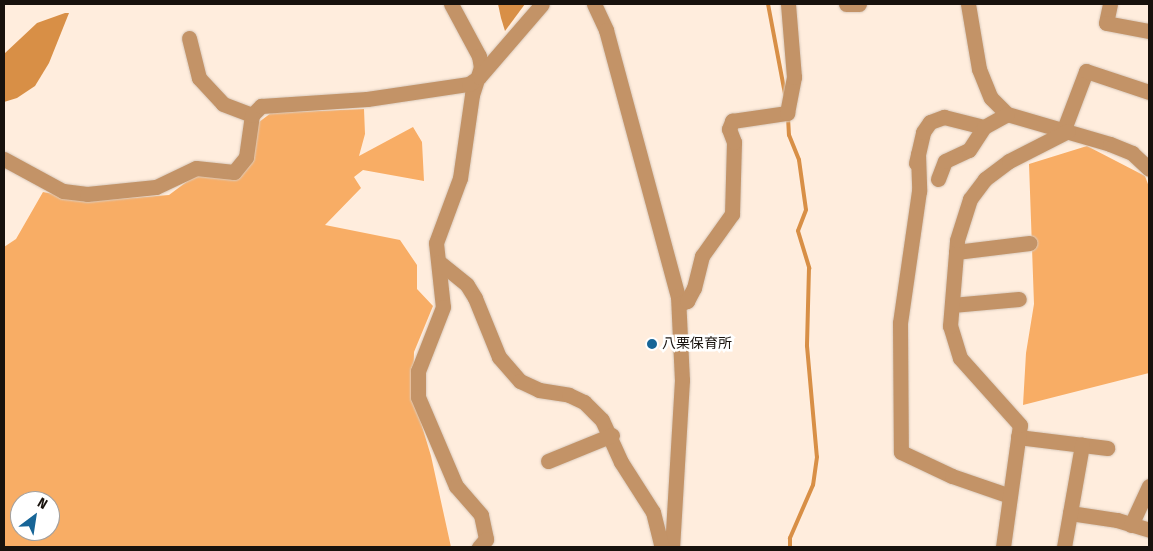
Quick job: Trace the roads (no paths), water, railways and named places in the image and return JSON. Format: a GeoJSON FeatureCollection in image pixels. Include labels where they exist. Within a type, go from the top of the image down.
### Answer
{"type":"FeatureCollection","features":[{"type":"Feature","properties":{"kind":"street"},"geometry":{"type":"LineString","coordinates":[[451,4],[479,56],[479,77],[472,95],[460,178],[436,243],[443,307],[418,371],[418,397],[456,486],[480,515],[486,538],[479,547]]}},
{"type":"Feature","properties":{"kind":"street"},"geometry":{"type":"LineString","coordinates":[[4,159],[64,192],[87,194],[156,187],[196,168],[234,172],[246,157],[252,115],[261,106],[273,103],[367,99],[469,84],[479,77],[542,4]]}},
{"type":"Feature","properties":{"kind":"street"},"geometry":{"type":"LineString","coordinates":[[594,4],[606,30],[670,258],[679,304],[682,380],[672,547]]}},
{"type":"Feature","properties":{"kind":"street"},"geometry":{"type":"LineString","coordinates":[[679,304],[687,301],[694,288],[702,256],[732,214],[734,142],[729,129],[732,121],[787,113],[794,77],[788,4]]}},
{"type":"Feature","properties":{"kind":"street"},"geometry":{"type":"LineString","coordinates":[[846,4],[859,4]]}},
{"type":"Feature","properties":{"kind":"street"},"geometry":{"type":"LineString","coordinates":[[968,4],[979,69],[991,98],[1008,114],[1066,130],[1132,153],[1148,166]]}},
{"type":"Feature","properties":{"kind":"street"},"geometry":{"type":"LineString","coordinates":[[1110,4],[1106,23],[1149,31]]}},
{"type":"Feature","properties":{"kind":"street"},"geometry":{"type":"LineString","coordinates":[[189,38],[199,78],[223,104],[252,115]]}},
{"type":"Feature","properties":{"kind":"street"},"geometry":{"type":"LineString","coordinates":[[1003,547],[1020,424],[960,358],[950,326],[956,252],[970,199],[985,179],[1009,160],[1066,130],[1086,71],[1149,92]]}},
{"type":"Feature","properties":{"kind":"street"},"geometry":{"type":"LineString","coordinates":[[938,179],[945,161],[969,150],[984,127],[1008,114]]}},
{"type":"Feature","properties":{"kind":"street"},"geometry":{"type":"LineString","coordinates":[[906,218],[923,132],[930,122],[944,117],[984,127]]}},
{"type":"Feature","properties":{"kind":"street"},"geometry":{"type":"LineString","coordinates":[[918,154],[919,191],[900,323],[901,452],[952,476],[1010,496]]}},
{"type":"Feature","properties":{"kind":"street"},"geometry":{"type":"LineString","coordinates":[[956,252],[1029,243]]}},
{"type":"Feature","properties":{"kind":"street"},"geometry":{"type":"LineString","coordinates":[[439,262],[467,285],[475,298],[499,357],[520,381],[539,390],[569,395],[584,402],[612,435],[621,462],[652,512],[662,547]]}},
{"type":"Feature","properties":{"kind":"street"},"geometry":{"type":"LineString","coordinates":[[952,305],[1019,299]]}},
{"type":"Feature","properties":{"kind":"street"},"geometry":{"type":"LineString","coordinates":[[548,461],[612,435]]}},
{"type":"Feature","properties":{"kind":"street"},"geometry":{"type":"LineString","coordinates":[[1018,437],[1107,448]]}},
{"type":"Feature","properties":{"kind":"street"},"geometry":{"type":"LineString","coordinates":[[1064,547],[1082,445]]}},
{"type":"Feature","properties":{"kind":"street"},"geometry":{"type":"LineString","coordinates":[[1131,525],[1149,486]]}},
{"type":"Feature","properties":{"kind":"street"},"geometry":{"type":"LineString","coordinates":[[1070,513],[1149,530]]}},
{"type":"Feature","properties":{"kind":"waterway"},"geometry":{"type":"LineString","coordinates":[[768,4],[785,94]]}},
{"type":"Feature","properties":{"kind":"waterway"},"geometry":{"type":"LineString","coordinates":[[788,117],[789,135],[799,160],[806,210],[798,231],[809,268],[807,346],[817,457],[813,485],[790,538],[790,547]]}},
{"type":"Feature","properties":{"kind":"place","name":"八栗保育所"},"geometry":{"type":"Point","coordinates":[652,344]}}]}
